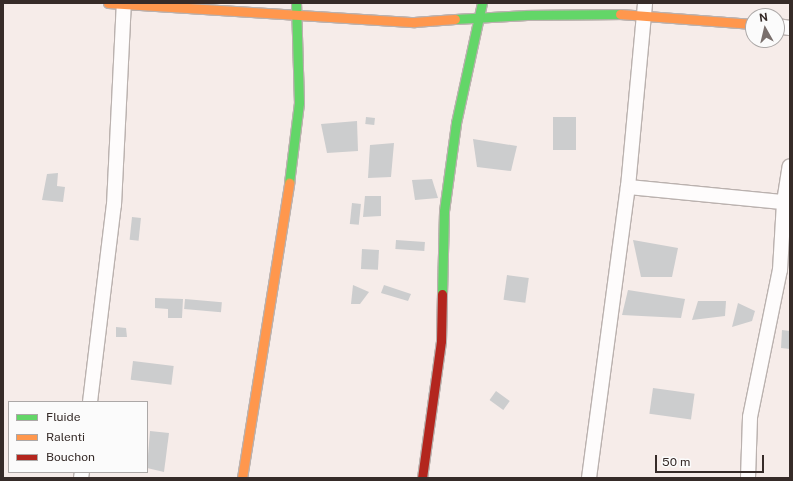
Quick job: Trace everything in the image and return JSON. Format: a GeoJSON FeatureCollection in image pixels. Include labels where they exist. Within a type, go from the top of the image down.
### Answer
{"type":"FeatureCollection","features":[{"type":"Feature","properties":{"kind":"street"},"geometry":{"type":"LineString","coordinates":[[108,3],[295,13],[336,19],[414,22],[644,8],[745,23]]}},
{"type":"Feature","properties":{"kind":"street"},"geometry":{"type":"LineString","coordinates":[[90,401],[114,205],[124,3]]}},
{"type":"Feature","properties":{"kind":"street"},"geometry":{"type":"LineString","coordinates":[[242,478],[281,245],[299,103],[295,13],[296,3]]}},
{"type":"Feature","properties":{"kind":"street"},"geometry":{"type":"LineString","coordinates":[[422,478],[441,341],[444,211],[457,116],[465,73],[480,18],[482,3]]}},
{"type":"Feature","properties":{"kind":"street"},"geometry":{"type":"LineString","coordinates":[[589,478],[628,188],[644,8]]}},
{"type":"Feature","properties":{"kind":"street"},"geometry":{"type":"LineString","coordinates":[[748,478],[750,417],[780,270],[790,166]]}},
{"type":"Feature","properties":{"kind":"street"},"geometry":{"type":"LineString","coordinates":[[628,188],[787,203]]}},
{"type":"Feature","properties":{"kind":"building"},"geometry":{"type":"Polygon","coordinates":[[[366,117],[375,118],[374,125],[365,124],[366,117]]]}},
{"type":"Feature","properties":{"kind":"building"},"geometry":{"type":"Polygon","coordinates":[[[553,117],[576,117],[576,150],[553,150],[553,117]]]}},
{"type":"Feature","properties":{"kind":"building"},"geometry":{"type":"Polygon","coordinates":[[[357,121],[358,151],[327,153],[321,124],[357,121]]]}},
{"type":"Feature","properties":{"kind":"building"},"geometry":{"type":"Polygon","coordinates":[[[473,139],[517,146],[511,171],[477,167],[473,139]]]}},
{"type":"Feature","properties":{"kind":"building"},"geometry":{"type":"Polygon","coordinates":[[[394,143],[391,177],[368,178],[370,145],[394,143]]]}},
{"type":"Feature","properties":{"kind":"building"},"geometry":{"type":"Polygon","coordinates":[[[58,173],[57,186],[65,187],[63,202],[42,200],[47,174],[58,173]]]}},
{"type":"Feature","properties":{"kind":"building"},"geometry":{"type":"Polygon","coordinates":[[[432,179],[438,198],[415,200],[412,180],[432,179]]]}},
{"type":"Feature","properties":{"kind":"building"},"geometry":{"type":"Polygon","coordinates":[[[365,196],[381,196],[381,216],[363,217],[365,196]]]}},
{"type":"Feature","properties":{"kind":"building"},"geometry":{"type":"Polygon","coordinates":[[[352,203],[361,204],[359,225],[350,224],[352,203]]]}},
{"type":"Feature","properties":{"kind":"building"},"geometry":{"type":"Polygon","coordinates":[[[132,217],[141,218],[139,241],[130,240],[132,217]]]}},
{"type":"Feature","properties":{"kind":"building"},"geometry":{"type":"Polygon","coordinates":[[[396,240],[425,242],[424,251],[395,249],[396,240]]]}},
{"type":"Feature","properties":{"kind":"building"},"geometry":{"type":"Polygon","coordinates":[[[633,240],[678,248],[672,277],[641,277],[633,240]]]}},
{"type":"Feature","properties":{"kind":"building"},"geometry":{"type":"Polygon","coordinates":[[[362,249],[379,250],[378,270],[361,269],[362,249]]]}},
{"type":"Feature","properties":{"kind":"building"},"geometry":{"type":"Polygon","coordinates":[[[507,275],[529,278],[525,303],[504,300],[507,275]]]}},
{"type":"Feature","properties":{"kind":"building"},"geometry":{"type":"Polygon","coordinates":[[[353,285],[369,292],[360,304],[351,304],[353,285]]]}},
{"type":"Feature","properties":{"kind":"building"},"geometry":{"type":"Polygon","coordinates":[[[384,285],[411,294],[408,301],[381,293],[384,285]]]}},
{"type":"Feature","properties":{"kind":"building"},"geometry":{"type":"Polygon","coordinates":[[[628,290],[685,299],[681,318],[622,315],[628,290]]]}},
{"type":"Feature","properties":{"kind":"building"},"geometry":{"type":"Polygon","coordinates":[[[155,298],[183,299],[182,318],[168,318],[168,309],[155,308],[155,298]]]}},
{"type":"Feature","properties":{"kind":"building"},"geometry":{"type":"Polygon","coordinates":[[[185,299],[222,302],[221,312],[184,309],[185,299]]]}},
{"type":"Feature","properties":{"kind":"building"},"geometry":{"type":"Polygon","coordinates":[[[698,301],[726,301],[725,316],[692,320],[698,301]]]}},
{"type":"Feature","properties":{"kind":"building"},"geometry":{"type":"Polygon","coordinates":[[[738,303],[755,311],[752,321],[732,327],[738,303]]]}},
{"type":"Feature","properties":{"kind":"building"},"geometry":{"type":"Polygon","coordinates":[[[116,327],[126,328],[127,337],[116,337],[116,327]]]}},
{"type":"Feature","properties":{"kind":"building"},"geometry":{"type":"Polygon","coordinates":[[[782,330],[790,331],[790,349],[781,348],[782,330]]]}},
{"type":"Feature","properties":{"kind":"building"},"geometry":{"type":"Polygon","coordinates":[[[133,361],[174,366],[171,385],[131,380],[133,361]]]}},
{"type":"Feature","properties":{"kind":"building"},"geometry":{"type":"Polygon","coordinates":[[[653,388],[695,394],[691,420],[649,414],[653,388]]]}},
{"type":"Feature","properties":{"kind":"building"},"geometry":{"type":"Polygon","coordinates":[[[496,391],[510,401],[503,410],[490,400],[496,391]]]}},
{"type":"Feature","properties":{"kind":"building"},"geometry":{"type":"Polygon","coordinates":[[[150,431],[169,433],[164,472],[148,468],[150,431]]]}},
{"type":"Feature","properties":{"kind":"traffic: fast"},"geometry":{"type":"LineString","coordinates":[[289,183],[299,103],[296,3]]}},
{"type":"Feature","properties":{"kind":"traffic: fast"},"geometry":{"type":"LineString","coordinates":[[442,294],[444,211],[456,123],[482,3]]}},
{"type":"Feature","properties":{"kind":"traffic: fast"},"geometry":{"type":"LineString","coordinates":[[455,19],[527,15],[620,14]]}},
{"type":"Feature","properties":{"kind":"traffic: slow"},"geometry":{"type":"LineString","coordinates":[[108,3],[414,22],[455,19]]}},
{"type":"Feature","properties":{"kind":"traffic: slow"},"geometry":{"type":"LineString","coordinates":[[620,14],[745,23]]}},
{"type":"Feature","properties":{"kind":"traffic: slow"},"geometry":{"type":"LineString","coordinates":[[242,478],[289,183]]}},
{"type":"Feature","properties":{"kind":"traffic: jam"},"geometry":{"type":"LineString","coordinates":[[422,478],[441,341],[442,294]]}}]}
